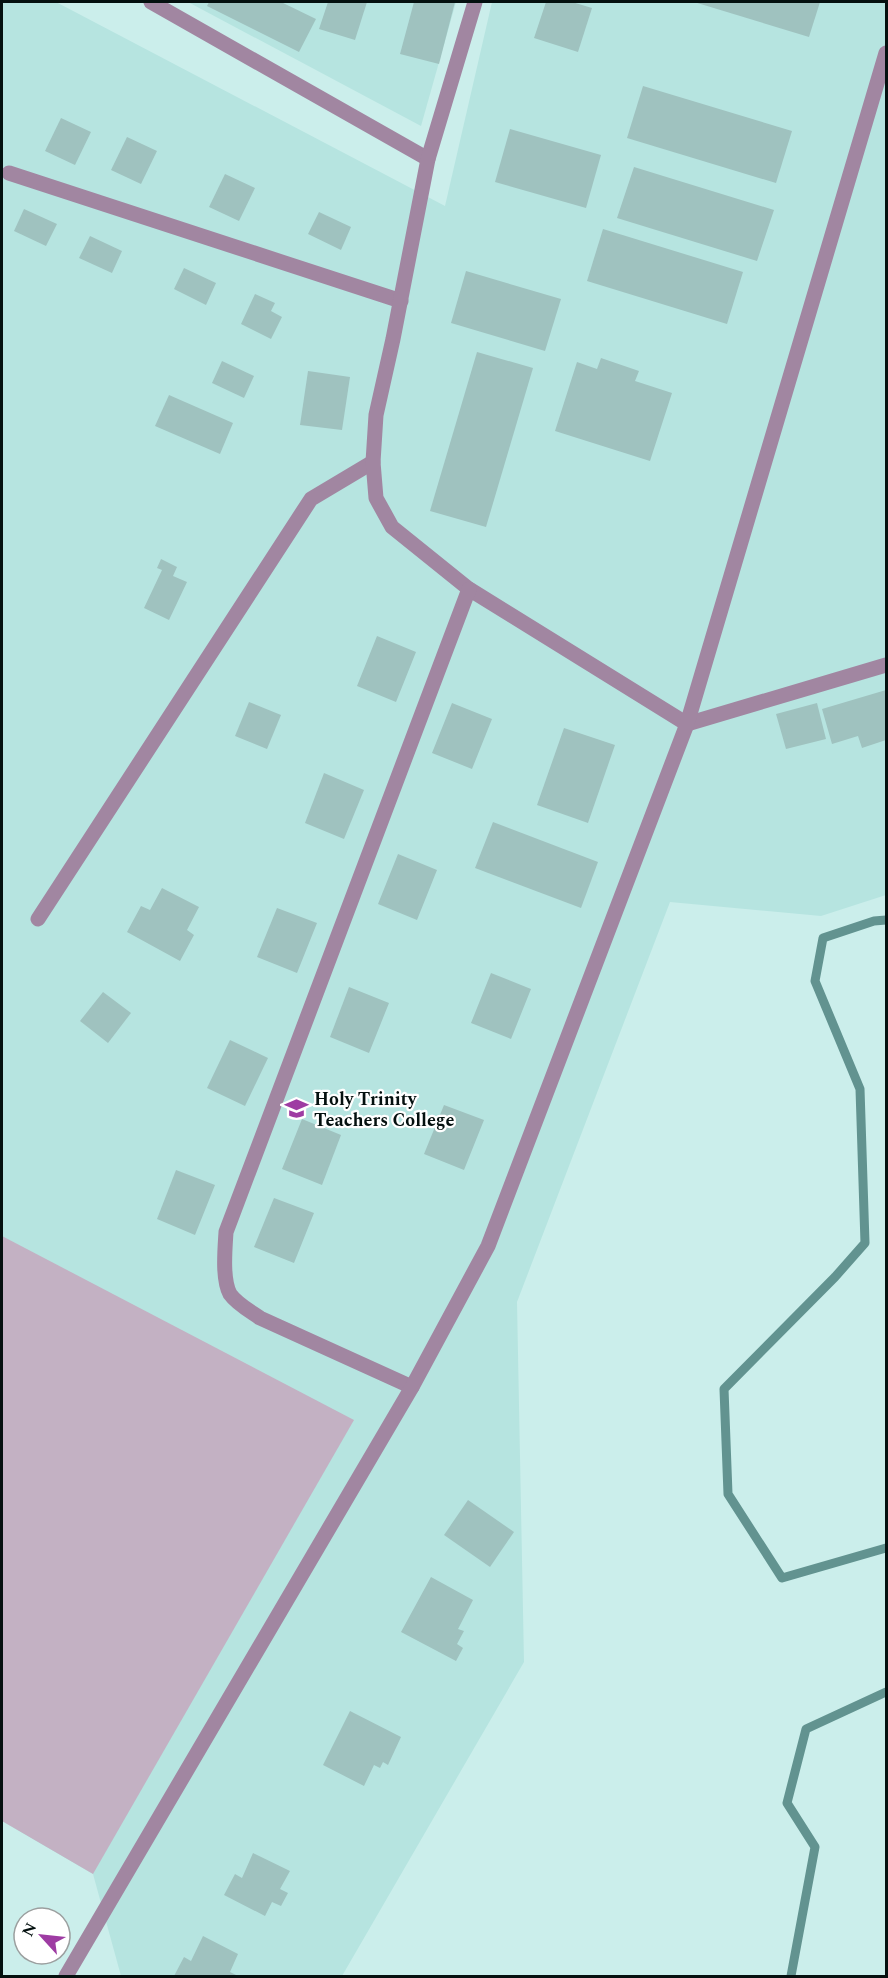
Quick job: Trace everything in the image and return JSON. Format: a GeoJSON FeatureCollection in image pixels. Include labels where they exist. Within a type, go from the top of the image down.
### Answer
{"type":"FeatureCollection","features":[{"type":"Feature","properties":{"kind":"street"},"geometry":{"type":"LineString","coordinates":[[152,2],[428,159]]}},
{"type":"Feature","properties":{"kind":"street"},"geometry":{"type":"LineString","coordinates":[[475,2],[428,159],[401,301],[376,415],[373,462],[376,498],[392,527],[469,589],[687,723],[886,665]]}},
{"type":"Feature","properties":{"kind":"street"},"geometry":{"type":"LineString","coordinates":[[66,1977],[412,1387],[488,1246],[687,723],[886,53]]}},
{"type":"Feature","properties":{"kind":"street"},"geometry":{"type":"LineString","coordinates":[[9,173],[401,301]]}},
{"type":"Feature","properties":{"kind":"street"},"geometry":{"type":"LineString","coordinates":[[38,919],[311,499],[373,462]]}},
{"type":"Feature","properties":{"kind":"street"},"geometry":{"type":"LineString","coordinates":[[412,1387],[260,1318],[242,1306],[230,1293],[225,1268],[226,1232],[469,589]]}},
{"type":"Feature","properties":{"kind":"shaded area","name":"Holy Trinity Teachers College"},"geometry":{"type":"Polygon","coordinates":[[[2,2],[56,2],[445,206],[492,2],[886,2],[886,895],[821,916],[670,902],[517,1302],[524,1662],[342,1976],[121,1976],[93,1874],[2,1821],[2,2]]]}},
{"type":"Feature","properties":{"kind":"shaded area"},"geometry":{"type":"Polygon","coordinates":[[[188,2],[456,2],[421,126],[188,2]]]}},
{"type":"Feature","properties":{"kind":"shaded area"},"geometry":{"type":"Polygon","coordinates":[[[2,1236],[354,1420],[93,1874],[2,1821],[2,1236]]]}},
{"type":"Feature","properties":{"kind":"building"},"geometry":{"type":"Polygon","coordinates":[[[209,2],[281,2],[316,19],[299,52],[207,6],[209,2]]]}},
{"type":"Feature","properties":{"kind":"building"},"geometry":{"type":"Polygon","coordinates":[[[328,2],[367,2],[355,40],[319,29],[328,2]]]}},
{"type":"Feature","properties":{"kind":"building"},"geometry":{"type":"Polygon","coordinates":[[[414,2],[455,2],[439,64],[400,54],[414,2]]]}},
{"type":"Feature","properties":{"kind":"building"},"geometry":{"type":"Polygon","coordinates":[[[546,2],[572,2],[592,8],[578,52],[534,38],[546,2]]]}},
{"type":"Feature","properties":{"kind":"building"},"geometry":{"type":"Polygon","coordinates":[[[694,2],[820,2],[809,37],[694,2]]]}},
{"type":"Feature","properties":{"kind":"building"},"geometry":{"type":"Polygon","coordinates":[[[643,86],[792,131],[776,183],[627,138],[643,86]]]}},
{"type":"Feature","properties":{"kind":"building"},"geometry":{"type":"Polygon","coordinates":[[[61,118],[91,132],[75,165],[45,151],[61,118]]]}},
{"type":"Feature","properties":{"kind":"building"},"geometry":{"type":"Polygon","coordinates":[[[510,129],[601,155],[586,208],[495,182],[510,129]]]}},
{"type":"Feature","properties":{"kind":"building"},"geometry":{"type":"Polygon","coordinates":[[[127,137],[157,151],[141,184],[111,170],[127,137]]]}},
{"type":"Feature","properties":{"kind":"building"},"geometry":{"type":"Polygon","coordinates":[[[634,167],[774,210],[757,261],[617,218],[634,167]]]}},
{"type":"Feature","properties":{"kind":"building"},"geometry":{"type":"Polygon","coordinates":[[[225,174],[255,188],[239,221],[209,207],[225,174]]]}},
{"type":"Feature","properties":{"kind":"building"},"geometry":{"type":"Polygon","coordinates":[[[24,209],[57,224],[46,246],[14,231],[24,209]]]}},
{"type":"Feature","properties":{"kind":"building"},"geometry":{"type":"Polygon","coordinates":[[[319,212],[351,227],[341,250],[308,234],[319,212]]]}},
{"type":"Feature","properties":{"kind":"building"},"geometry":{"type":"Polygon","coordinates":[[[603,229],[743,272],[727,324],[587,281],[603,229]]]}},
{"type":"Feature","properties":{"kind":"building"},"geometry":{"type":"Polygon","coordinates":[[[90,236],[122,251],[112,273],[79,258],[90,236]]]}},
{"type":"Feature","properties":{"kind":"building"},"geometry":{"type":"Polygon","coordinates":[[[184,268],[216,283],[206,305],[174,289],[184,268]]]}},
{"type":"Feature","properties":{"kind":"building"},"geometry":{"type":"Polygon","coordinates":[[[466,271],[561,299],[545,351],[451,323],[466,271]]]}},
{"type":"Feature","properties":{"kind":"building"},"geometry":{"type":"Polygon","coordinates":[[[255,294],[275,303],[271,311],[282,317],[271,339],[241,324],[255,294]]]}},
{"type":"Feature","properties":{"kind":"building"},"geometry":{"type":"Polygon","coordinates":[[[477,352],[533,368],[486,527],[430,511],[477,352]]]}},
{"type":"Feature","properties":{"kind":"building"},"geometry":{"type":"Polygon","coordinates":[[[601,358],[639,371],[635,381],[672,393],[650,461],[555,431],[577,362],[597,369],[601,358]]]}},
{"type":"Feature","properties":{"kind":"building"},"geometry":{"type":"Polygon","coordinates":[[[222,361],[254,376],[244,398],[212,383],[222,361]]]}},
{"type":"Feature","properties":{"kind":"building"},"geometry":{"type":"Polygon","coordinates":[[[308,371],[350,377],[342,430],[300,425],[308,371]]]}},
{"type":"Feature","properties":{"kind":"building"},"geometry":{"type":"Polygon","coordinates":[[[169,395],[233,423],[220,454],[155,426],[169,395]]]}},
{"type":"Feature","properties":{"kind":"building"},"geometry":{"type":"Polygon","coordinates":[[[161,559],[177,567],[173,576],[187,582],[169,620],[144,608],[162,570],[157,568],[161,559]]]}},
{"type":"Feature","properties":{"kind":"building"},"geometry":{"type":"Polygon","coordinates":[[[377,636],[416,652],[396,702],[357,686],[377,636]]]}},
{"type":"Feature","properties":{"kind":"building"},"geometry":{"type":"Polygon","coordinates":[[[886,690],[886,740],[862,748],[858,736],[832,744],[822,709],[886,690]]]}},
{"type":"Feature","properties":{"kind":"building"},"geometry":{"type":"Polygon","coordinates":[[[249,702],[281,715],[267,749],[235,736],[249,702]]]}},
{"type":"Feature","properties":{"kind":"building"},"geometry":{"type":"Polygon","coordinates":[[[452,703],[492,719],[472,769],[432,753],[452,703]]]}},
{"type":"Feature","properties":{"kind":"building"},"geometry":{"type":"Polygon","coordinates":[[[817,703],[826,739],[786,749],[776,714],[817,703]]]}},
{"type":"Feature","properties":{"kind":"building"},"geometry":{"type":"Polygon","coordinates":[[[564,728],[615,745],[588,823],[537,805],[564,728]]]}},
{"type":"Feature","properties":{"kind":"building"},"geometry":{"type":"Polygon","coordinates":[[[324,773],[364,790],[344,839],[305,823],[324,773]]]}},
{"type":"Feature","properties":{"kind":"building"},"geometry":{"type":"Polygon","coordinates":[[[493,822],[598,862],[581,908],[475,868],[493,822]]]}},
{"type":"Feature","properties":{"kind":"building"},"geometry":{"type":"Polygon","coordinates":[[[398,854],[437,870],[417,920],[378,904],[398,854]]]}},
{"type":"Feature","properties":{"kind":"building"},"geometry":{"type":"Polygon","coordinates":[[[162,888],[199,907],[187,930],[194,935],[180,961],[127,932],[141,906],[150,910],[162,888]]]}},
{"type":"Feature","properties":{"kind":"building"},"geometry":{"type":"Polygon","coordinates":[[[277,908],[317,923],[297,973],[257,957],[277,908]]]}},
{"type":"Feature","properties":{"kind":"building"},"geometry":{"type":"Polygon","coordinates":[[[491,973],[531,989],[511,1039],[471,1023],[491,973]]]}},
{"type":"Feature","properties":{"kind":"building"},"geometry":{"type":"Polygon","coordinates":[[[349,987],[389,1003],[369,1053],[330,1037],[349,987]]]}},
{"type":"Feature","properties":{"kind":"building"},"geometry":{"type":"Polygon","coordinates":[[[103,992],[131,1013],[108,1043],[80,1021],[103,992]]]}},
{"type":"Feature","properties":{"kind":"building"},"geometry":{"type":"Polygon","coordinates":[[[230,1040],[268,1058],[245,1106],[207,1088],[230,1040]]]}},
{"type":"Feature","properties":{"kind":"building"},"geometry":{"type":"Polygon","coordinates":[[[444,1105],[484,1120],[464,1170],[424,1154],[444,1105]]]}},
{"type":"Feature","properties":{"kind":"building"},"geometry":{"type":"Polygon","coordinates":[[[302,1119],[341,1135],[322,1185],[282,1169],[302,1119]]]}},
{"type":"Feature","properties":{"kind":"building"},"geometry":{"type":"Polygon","coordinates":[[[176,1170],[215,1185],[195,1235],[157,1219],[176,1170]]]}},
{"type":"Feature","properties":{"kind":"building"},"geometry":{"type":"Polygon","coordinates":[[[274,1198],[314,1213],[294,1263],[254,1247],[274,1198]]]}},
{"type":"Feature","properties":{"kind":"building"},"geometry":{"type":"Polygon","coordinates":[[[468,1500],[514,1532],[490,1567],[444,1535],[468,1500]]]}},
{"type":"Feature","properties":{"kind":"building"},"geometry":{"type":"Polygon","coordinates":[[[431,1577],[473,1600],[458,1629],[464,1631],[457,1644],[463,1648],[456,1661],[401,1632],[431,1577]]]}},
{"type":"Feature","properties":{"kind":"building"},"geometry":{"type":"Polygon","coordinates":[[[350,1711],[401,1737],[388,1765],[383,1762],[380,1768],[374,1765],[364,1786],[323,1765],[350,1711]]]}},
{"type":"Feature","properties":{"kind":"building"},"geometry":{"type":"Polygon","coordinates":[[[253,1853],[290,1871],[280,1889],[288,1893],[281,1906],[272,1902],[265,1916],[224,1895],[235,1874],[242,1878],[253,1853]]]}},
{"type":"Feature","properties":{"kind":"building"},"geometry":{"type":"Polygon","coordinates":[[[203,1936],[238,1954],[230,1972],[238,1976],[174,1976],[184,1957],[191,1961],[203,1936]]]}},
{"type":"Feature","properties":{"kind":"waterway"},"geometry":{"type":"LineString","coordinates":[[886,920],[874,921],[823,938],[815,981],[860,1089],[865,1243],[835,1277],[724,1389],[728,1494],[782,1578],[886,1548]]}},
{"type":"Feature","properties":{"kind":"waterway"},"geometry":{"type":"LineString","coordinates":[[791,1976],[815,1847],[787,1803],[806,1729],[886,1692]]}},
{"type":"Feature","properties":{"kind":"place","name":"Holy Trinity Teachers College"},"geometry":{"type":"Point","coordinates":[296,1109]}}]}
